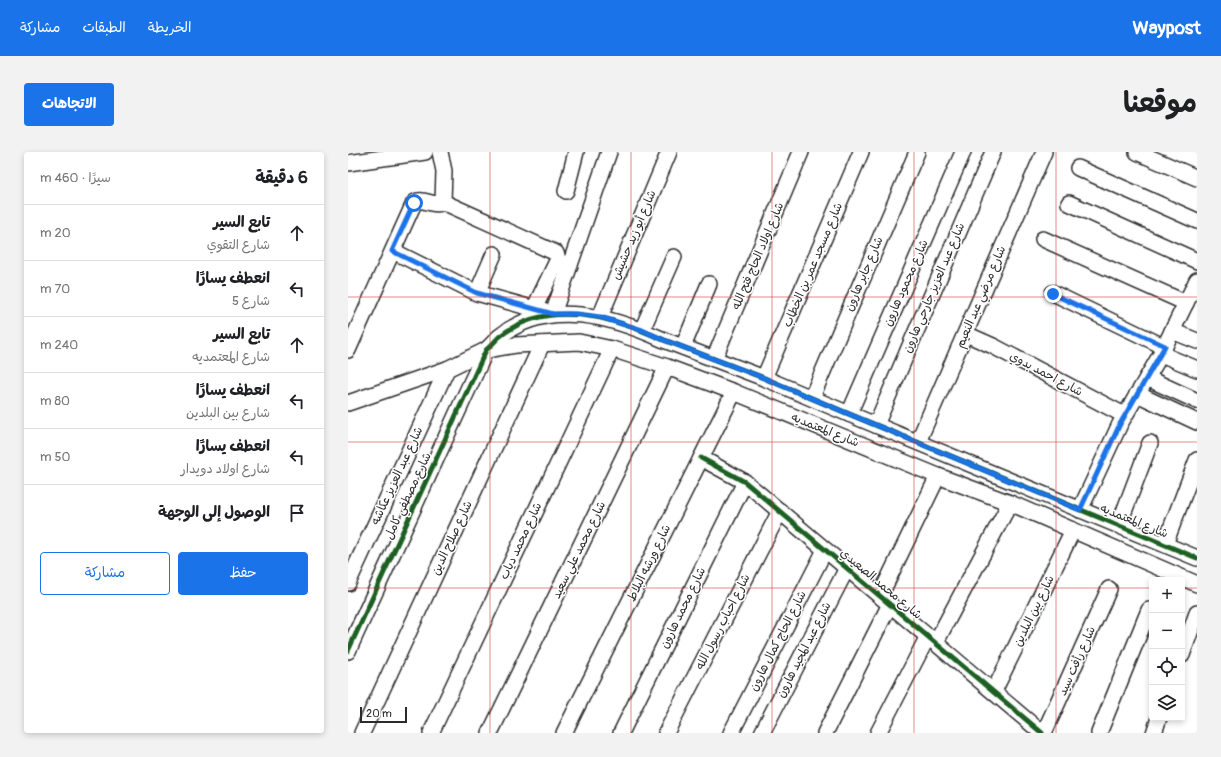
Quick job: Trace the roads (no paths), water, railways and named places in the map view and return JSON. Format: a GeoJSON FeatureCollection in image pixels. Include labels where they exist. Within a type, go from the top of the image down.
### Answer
{"type":"FeatureCollection","features":[{"type":"Feature","properties":{"kind":"street"},"geometry":{"type":"LineString","coordinates":[[348,163],[425,152]]}},
{"type":"Feature","properties":{"kind":"street"},"geometry":{"type":"LineString","coordinates":[[440,152],[444,172],[443,202]]}},
{"type":"Feature","properties":{"kind":"street"},"geometry":{"type":"LineString","coordinates":[[566,191],[576,152]]}},
{"type":"Feature","properties":{"kind":"street"},"geometry":{"type":"LineString","coordinates":[[392,251],[477,293],[553,314],[609,152]]}},
{"type":"Feature","properties":{"kind":"street","name":"شارع أبو زيد حشيش"},"geometry":{"type":"LineString","coordinates":[[600,317],[669,152]]}},
{"type":"Feature","properties":{"kind":"street","name":"شارع اولاد الحاج فتح الله"},"geometry":{"type":"LineString","coordinates":[[714,359],[801,152]]}},
{"type":"Feature","properties":{"kind":"street","name":"شارع مسجد عمر بن الخطاب"},"geometry":{"type":"LineString","coordinates":[[764,378],[861,152]]}},
{"type":"Feature","properties":{"kind":"street","name":"شارع جابر هارون"},"geometry":{"type":"LineString","coordinates":[[812,397],[917,152]]}},
{"type":"Feature","properties":{"kind":"street","name":"شارع محمود هارون"},"geometry":{"type":"LineString","coordinates":[[849,414],[963,152]]}},
{"type":"Feature","properties":{"kind":"street","name":"شارع عبد العزيز جارحي هارون"},"geometry":{"type":"LineString","coordinates":[[876,425],[993,152]]}},
{"type":"Feature","properties":{"kind":"street","name":"شارع مرضي عبد النعيم"},"geometry":{"type":"LineString","coordinates":[[918,442],[1044,152]]}},
{"type":"Feature","properties":{"kind":"street"},"geometry":{"type":"LineString","coordinates":[[1137,152],[1197,178]]}},
{"type":"Feature","properties":{"kind":"street"},"geometry":{"type":"LineString","coordinates":[[1078,168],[1197,221]]}},
{"type":"Feature","properties":{"kind":"street"},"geometry":{"type":"LineString","coordinates":[[348,350],[415,202],[420,200],[440,204],[443,202],[556,253],[558,259],[534,309]]}},
{"type":"Feature","properties":{"kind":"street"},"geometry":{"type":"LineString","coordinates":[[1069,203],[1197,261]]}},
{"type":"Feature","properties":{"kind":"street"},"geometry":{"type":"LineString","coordinates":[[1043,239],[1189,307]]}},
{"type":"Feature","properties":{"kind":"street"},"geometry":{"type":"LineString","coordinates":[[477,293],[494,254]]}},
{"type":"Feature","properties":{"kind":"street"},"geometry":{"type":"LineString","coordinates":[[642,330],[674,257]]}},
{"type":"Feature","properties":{"kind":"street"},"geometry":{"type":"LineString","coordinates":[[1080,510],[1124,415],[1163,350],[1172,331],[1189,307],[1197,280]]}},
{"type":"Feature","properties":{"kind":"street"},"geometry":{"type":"LineString","coordinates":[[683,347],[709,284]]}},
{"type":"Feature","properties":{"kind":"street"},"geometry":{"type":"LineString","coordinates":[[1053,294],[1197,369]]}},
{"type":"Feature","properties":{"kind":"street","name":"شارع المعتمديه"},"geometry":{"type":"LineString","coordinates":[[486,350],[499,337],[516,326],[530,320],[553,314],[576,314],[600,317],[642,330],[664,340],[812,397],[849,414],[1197,558]]}},
{"type":"Feature","properties":{"kind":"street"},"geometry":{"type":"LineString","coordinates":[[1172,331],[1197,341]]}},
{"type":"Feature","properties":{"kind":"street","name":"شارع احمد بدوي"},"geometry":{"type":"LineString","coordinates":[[966,334],[993,346],[1124,415]]}},
{"type":"Feature","properties":{"kind":"street","name":"شارع المعتمديه"},"geometry":{"type":"LineString","coordinates":[[348,403],[447,369],[486,350],[516,345],[579,342],[612,350],[668,367],[734,392],[938,476],[1010,503],[1197,584]]}},
{"type":"Feature","properties":{"kind":"street","name":"شارع صلاح الدين"},"geometry":{"type":"LineString","coordinates":[[362,733],[542,344]]}},
{"type":"Feature","properties":{"kind":"street","name":"شارع مصطفي كامل"},"geometry":{"type":"LineString","coordinates":[[348,651],[486,350]]}},
{"type":"Feature","properties":{"kind":"street","name":"شارع محمد دياب"},"geometry":{"type":"LineString","coordinates":[[431,733],[612,350]]}},
{"type":"Feature","properties":{"kind":"street","name":"شارع محمد علي سعيد"},"geometry":{"type":"LineString","coordinates":[[490,733],[668,367]]}},
{"type":"Feature","properties":{"kind":"street","name":"شارع عبد العزيز عكاشه"},"geometry":{"type":"LineString","coordinates":[[348,582],[447,369]]}},
{"type":"Feature","properties":{"kind":"street"},"geometry":{"type":"LineString","coordinates":[[1147,378],[1197,401]]}},
{"type":"Feature","properties":{"kind":"street","name":"شارع ورشه البلاط"},"geometry":{"type":"LineString","coordinates":[[564,733],[734,392]]}},
{"type":"Feature","properties":{"kind":"street"},"geometry":{"type":"LineString","coordinates":[[1137,394],[1197,422]]}},
{"type":"Feature","properties":{"kind":"street"},"geometry":{"type":"LineString","coordinates":[[1119,525],[1150,443]]}},
{"type":"Feature","properties":{"kind":"street","name":"شارع محمد الصعيدي"},"geometry":{"type":"LineString","coordinates":[[701,458],[744,482],[1043,733]]}},
{"type":"Feature","properties":{"kind":"street"},"geometry":{"type":"LineString","coordinates":[[1165,544],[1197,460]]}},
{"type":"Feature","properties":{"kind":"street"},"geometry":{"type":"LineString","coordinates":[[825,733],[885,600],[938,476]]}},
{"type":"Feature","properties":{"kind":"street","name":"شارع محمد هارون"},"geometry":{"type":"LineString","coordinates":[[621,733],[744,482]]}},
{"type":"Feature","properties":{"kind":"street"},"geometry":{"type":"LineString","coordinates":[[878,733],[1010,503]]}},
{"type":"Feature","properties":{"kind":"street","name":"شارع احباب رسول الله"},"geometry":{"type":"LineString","coordinates":[[666,733],[780,511]]}},
{"type":"Feature","properties":{"kind":"street","name":"شارع بين البلدين"},"geometry":{"type":"LineString","coordinates":[[994,691],[1073,530]]}},
{"type":"Feature","properties":{"kind":"street","name":"شارع الحاج كمال هارون"},"geometry":{"type":"LineString","coordinates":[[731,733],[825,550]]}},
{"type":"Feature","properties":{"kind":"street","name":"شارع عبد المجيد هارون"},"geometry":{"type":"LineString","coordinates":[[762,733],[847,568]]}},
{"type":"Feature","properties":{"kind":"street","name":"شارع رأفت سيد"},"geometry":{"type":"LineString","coordinates":[[1043,733],[1109,588]]}},
{"type":"Feature","properties":{"kind":"street"},"geometry":{"type":"LineString","coordinates":[[1098,733],[1148,610]]}},
{"type":"Feature","properties":{"kind":"street"},"geometry":{"type":"LineString","coordinates":[[1184,649],[1197,613]]}},
{"type":"Feature","properties":{"kind":"street"},"geometry":{"type":"LineString","coordinates":[[1154,733],[1158,721]]}}]}
